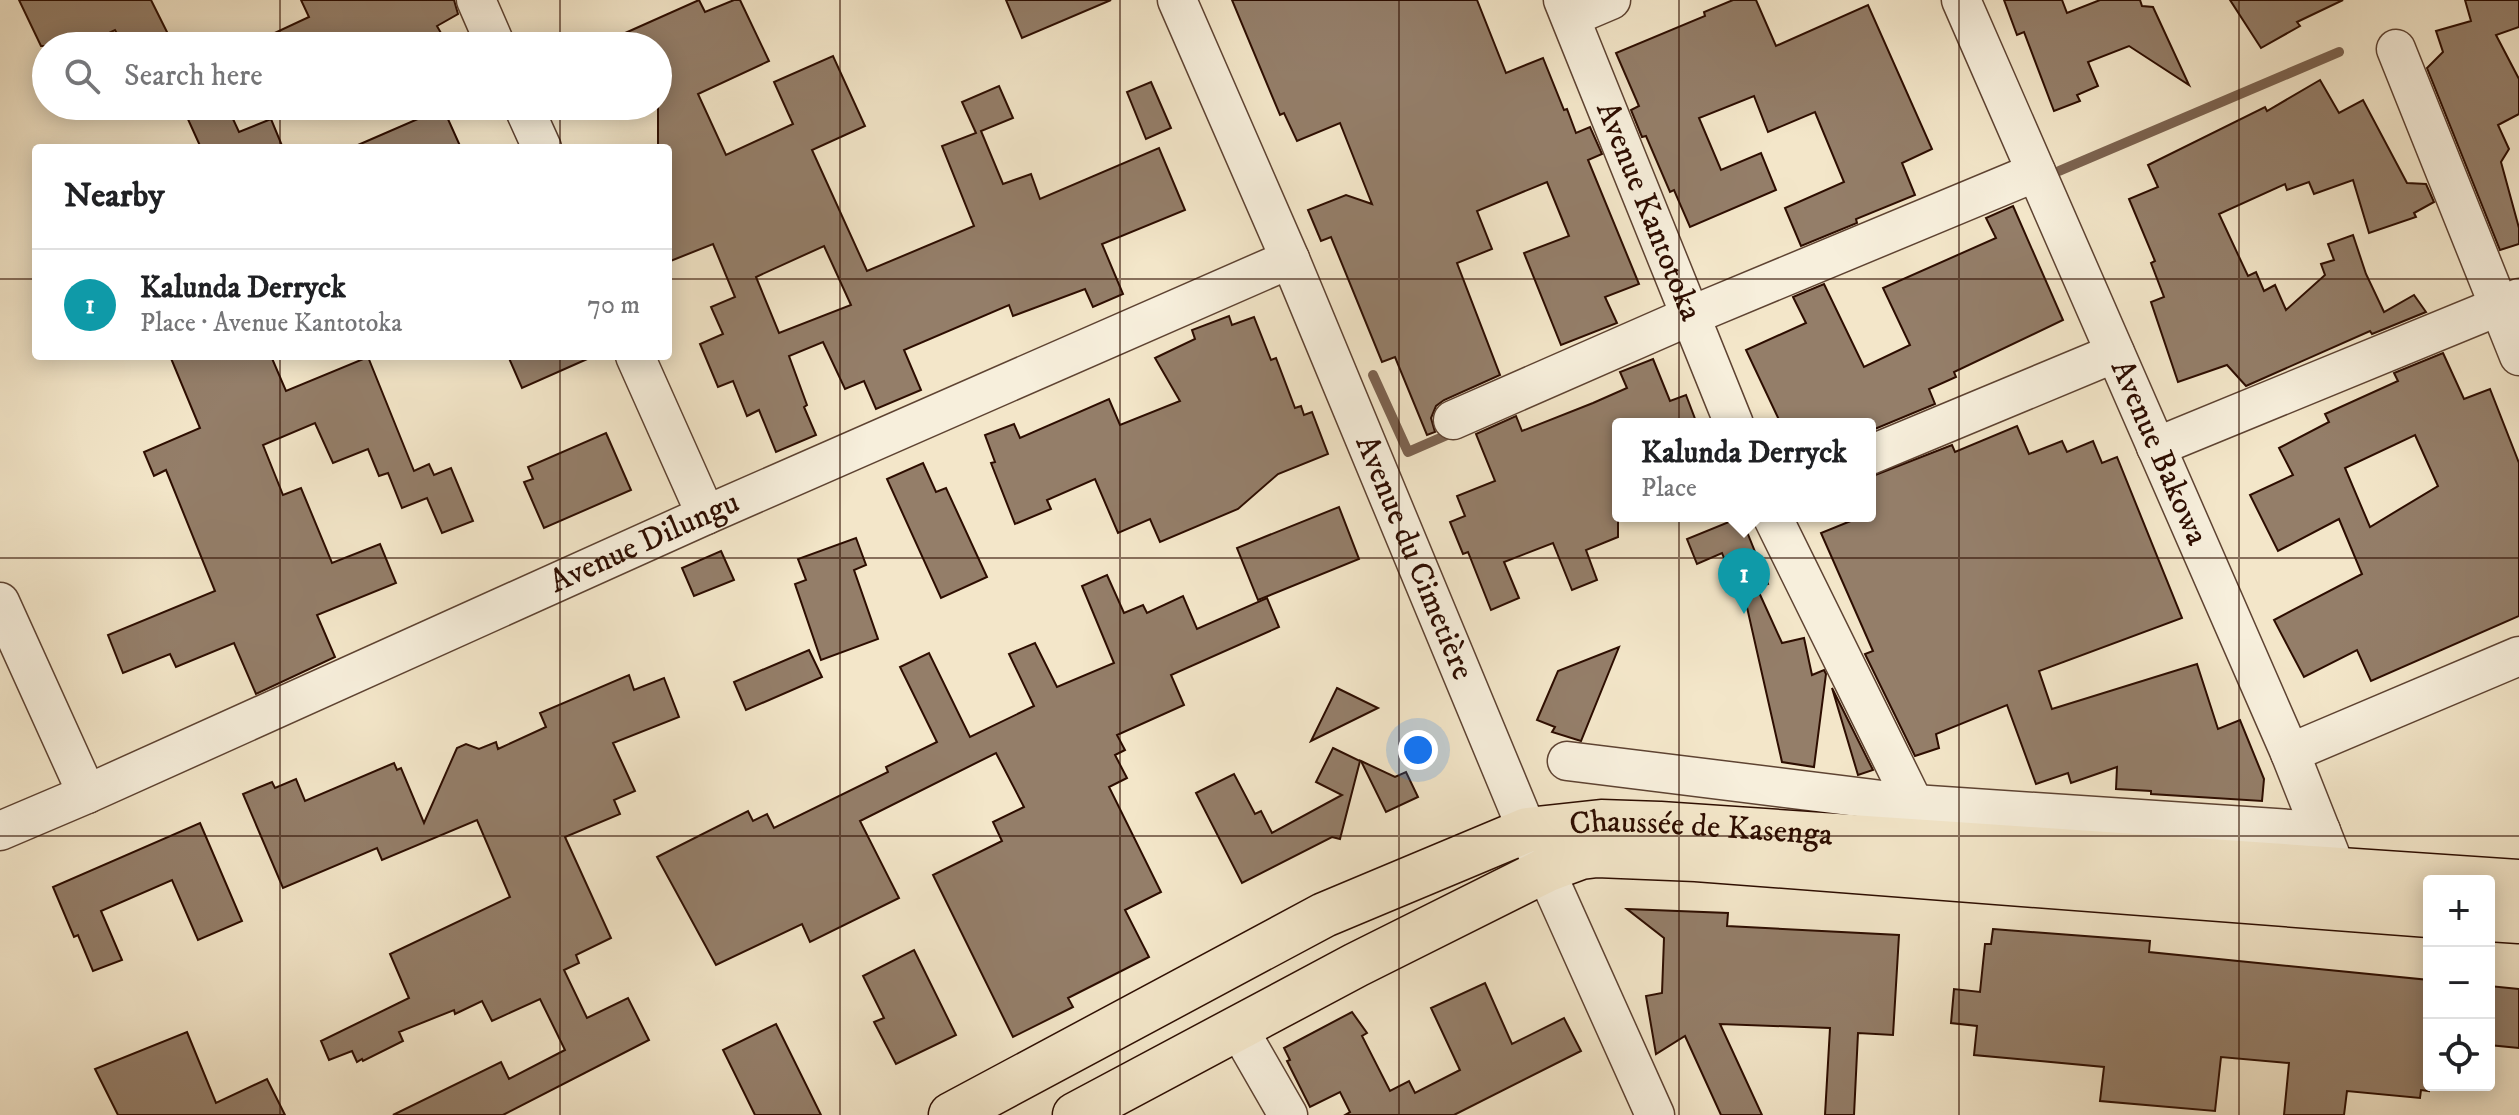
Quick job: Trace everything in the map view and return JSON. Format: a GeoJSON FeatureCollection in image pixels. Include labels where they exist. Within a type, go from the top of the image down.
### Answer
{"type":"FeatureCollection","features":[{"type":"Feature","properties":{"kind":"main road","name":"Chaussée de Kasenga"},"geometry":{"type":"LineString","coordinates":[[951,1115],[1324,915],[1527,830],[1601,822],[1660,824],[2519,882]]}},
{"type":"Feature","properties":{"kind":"main road","name":"Chaussée de Kasenga"},"geometry":{"type":"LineString","coordinates":[[1075,1115],[1356,965],[1546,870],[1581,857],[2334,870],[2423,912]]}},
{"type":"Feature","properties":{"kind":"main road"},"geometry":{"type":"LineString","coordinates":[[2495,919],[2519,921]]}},
{"type":"Feature","properties":{"kind":"street"},"geometry":{"type":"LineString","coordinates":[[476,0],[490,32]]}},
{"type":"Feature","properties":{"kind":"street","name":"Avenue du Cimetière"},"geometry":{"type":"LineString","coordinates":[[1177,0],[1290,259],[1527,830],[1655,1115]]}},
{"type":"Feature","properties":{"kind":"street"},"geometry":{"type":"LineString","coordinates":[[1567,9],[1611,0]]}},
{"type":"Feature","properties":{"kind":"street","name":"Avenue Bakowa"},"geometry":{"type":"LineString","coordinates":[[1961,0],[2290,753],[2334,870]]}},
{"type":"Feature","properties":{"kind":"street","name":"Avenue Kantotoka"},"geometry":{"type":"LineString","coordinates":[[1567,9],[1732,418]]}},
{"type":"Feature","properties":{"kind":"street"},"geometry":{"type":"LineString","coordinates":[[2396,49],[2510,302],[2519,356]]}},
{"type":"Feature","properties":{"kind":"street"},"geometry":{"type":"LineString","coordinates":[[529,120],[540,144]]}},
{"type":"Feature","properties":{"kind":"street"},"geometry":{"type":"LineString","coordinates":[[1453,420],[1690,316],[2036,172]]}},
{"type":"Feature","properties":{"kind":"street","name":"Avenue Dilungu"},"geometry":{"type":"LineString","coordinates":[[0,831],[706,515],[1290,259]]}},
{"type":"Feature","properties":{"kind":"street"},"geometry":{"type":"LineString","coordinates":[[2156,447],[2510,302]]}},
{"type":"Feature","properties":{"kind":"street"},"geometry":{"type":"LineString","coordinates":[[1876,453],[2115,353]]}},
{"type":"Feature","properties":{"kind":"street"},"geometry":{"type":"LineString","coordinates":[[637,360],[706,515]]}},
{"type":"Feature","properties":{"kind":"street"},"geometry":{"type":"LineString","coordinates":[[1775,522],[1914,804]]}},
{"type":"Feature","properties":{"kind":"street"},"geometry":{"type":"LineString","coordinates":[[0,602],[87,794]]}},
{"type":"Feature","properties":{"kind":"street"},"geometry":{"type":"LineString","coordinates":[[2290,753],[2519,656]]}},
{"type":"Feature","properties":{"kind":"street"},"geometry":{"type":"LineString","coordinates":[[1567,761],[1914,804],[2334,870]]}},
{"type":"Feature","properties":{"kind":"street"},"geometry":{"type":"LineString","coordinates":[[1238,1028],[1288,1115]]}},
{"type":"Feature","properties":{"kind":"building"},"geometry":{"type":"Polygon","coordinates":[[[19,0],[151,0],[167,32],[115,30],[34,32],[19,0]]]}},
{"type":"Feature","properties":{"kind":"building"},"geometry":{"type":"Polygon","coordinates":[[[301,0],[454,0],[458,14],[437,26],[440,32],[277,32],[309,17],[301,0]]]}},
{"type":"Feature","properties":{"kind":"building"},"geometry":{"type":"Polygon","coordinates":[[[699,0],[705,12],[740,0],[769,61],[698,94],[726,155],[793,124],[774,82],[833,56],[865,126],[812,150],[867,271],[974,226],[942,146],[976,133],[962,102],[999,86],[1013,118],[981,131],[1003,184],[1031,174],[1040,199],[1159,148],[1185,210],[1102,244],[1123,294],[1093,307],[1085,289],[1013,316],[1009,305],[904,350],[921,390],[876,409],[864,381],[845,389],[823,342],[789,356],[816,435],[776,452],[759,410],[747,416],[733,381],[718,387],[700,344],[723,334],[711,307],[735,297],[713,244],[672,260],[672,144],[658,144],[658,120],[672,120],[672,32],[627,32],[699,0]],[[824,246],[756,277],[779,333],[851,305],[824,246]]]}},
{"type":"Feature","properties":{"kind":"building"},"geometry":{"type":"Polygon","coordinates":[[[1006,0],[1111,0],[1022,38],[1006,0]]]}},
{"type":"Feature","properties":{"kind":"building"},"geometry":{"type":"Polygon","coordinates":[[[1232,0],[1477,0],[1506,73],[1543,58],[1576,133],[1590,127],[1602,154],[1588,160],[1639,284],[1605,297],[1617,323],[1561,345],[1524,253],[1569,236],[1547,182],[1477,211],[1492,249],[1457,263],[1500,375],[1436,406],[1431,418],[1435,432],[1427,435],[1395,357],[1382,362],[1331,237],[1321,241],[1308,210],[1346,195],[1372,204],[1340,123],[1297,141],[1284,113],[1280,115],[1232,0]]]}},
{"type":"Feature","properties":{"kind":"building"},"geometry":{"type":"Polygon","coordinates":[[[1733,0],[1756,0],[1776,46],[1868,5],[1932,149],[1902,163],[1915,195],[1801,246],[1785,208],[1844,182],[1815,112],[1768,132],[1754,96],[1699,118],[1721,170],[1761,153],[1776,190],[1690,227],[1674,190],[1670,192],[1646,136],[1642,137],[1631,110],[1639,106],[1616,53],[1705,16],[1704,12],[1733,0]]]}},
{"type":"Feature","properties":{"kind":"building"},"geometry":{"type":"Polygon","coordinates":[[[2004,0],[2062,0],[2067,13],[2100,0],[2140,0],[2142,6],[2153,7],[2189,85],[2129,46],[2088,62],[2098,86],[2077,95],[2080,101],[2054,111],[2024,32],[2017,35],[2004,0]]]}},
{"type":"Feature","properties":{"kind":"building"},"geometry":{"type":"Polygon","coordinates":[[[2230,0],[2343,0],[2297,22],[2300,26],[2261,48],[2230,0]]]}},
{"type":"Feature","properties":{"kind":"building"},"geometry":{"type":"Polygon","coordinates":[[[2465,0],[2519,0],[2519,27],[2496,35],[2519,79],[2519,114],[2498,125],[2509,149],[2501,162],[2519,228],[2519,244],[2500,250],[2427,68],[2443,52],[2436,31],[2471,21],[2465,0]]]}},
{"type":"Feature","properties":{"kind":"building"},"geometry":{"type":"Polygon","coordinates":[[[2320,80],[2339,113],[2363,100],[2407,183],[2426,184],[2434,202],[2414,213],[2416,217],[2369,233],[2353,180],[2314,194],[2309,182],[2287,190],[2285,184],[2219,214],[2248,276],[2256,272],[2264,291],[2275,285],[2286,310],[2325,275],[2321,264],[2334,260],[2328,244],[2353,235],[2366,274],[2384,312],[2414,295],[2426,312],[2372,334],[2370,331],[2246,386],[2227,365],[2178,382],[2151,302],[2164,297],[2151,263],[2155,261],[2129,199],[2158,187],[2148,165],[2265,107],[2267,111],[2320,80]]]}},
{"type":"Feature","properties":{"kind":"building"},"geometry":{"type":"Polygon","coordinates":[[[1151,82],[1171,128],[1146,139],[1127,92],[1151,82]]]}},
{"type":"Feature","properties":{"kind":"building"},"geometry":{"type":"Polygon","coordinates":[[[188,120],[233,120],[239,132],[271,120],[281,144],[199,144],[188,120]]]}},
{"type":"Feature","properties":{"kind":"building"},"geometry":{"type":"Polygon","coordinates":[[[415,120],[448,120],[459,144],[360,144],[415,120]]]}},
{"type":"Feature","properties":{"kind":"building"},"geometry":{"type":"Polygon","coordinates":[[[2013,206],[2063,320],[1954,372],[1956,377],[1929,389],[1935,404],[1876,429],[1876,418],[1778,418],[1746,350],[1806,323],[1793,297],[1824,284],[1864,367],[1910,345],[1883,288],[1996,238],[1986,218],[2013,206]]]}},
{"type":"Feature","properties":{"kind":"building"},"geometry":{"type":"Polygon","coordinates":[[[1229,316],[1232,325],[1254,317],[1271,360],[1276,358],[1295,408],[1301,406],[1304,415],[1312,412],[1328,454],[1278,474],[1238,509],[1160,542],[1150,519],[1118,533],[1095,479],[1047,500],[1051,509],[1015,524],[991,463],[995,462],[985,435],[1014,424],[1020,438],[1109,399],[1120,425],[1180,401],[1155,358],[1195,339],[1192,330],[1229,316]]]}},
{"type":"Feature","properties":{"kind":"building"},"geometry":{"type":"Polygon","coordinates":[[[2443,353],[2464,399],[2490,389],[2519,463],[2519,616],[2371,681],[2357,650],[2304,677],[2274,620],[2362,574],[2339,519],[2278,551],[2250,495],[2293,475],[2279,448],[2329,422],[2325,414],[2398,381],[2394,373],[2443,353]],[[2415,435],[2345,468],[2370,527],[2438,486],[2415,435]]]}},
{"type":"Feature","properties":{"kind":"building"},"geometry":{"type":"Polygon","coordinates":[[[1653,359],[1670,401],[1686,395],[1695,418],[1612,418],[1612,522],[1618,522],[1618,537],[1586,550],[1597,580],[1572,590],[1553,543],[1504,562],[1519,598],[1491,610],[1468,552],[1463,554],[1450,522],[1465,516],[1457,496],[1495,481],[1476,434],[1516,416],[1522,431],[1593,403],[1627,388],[1620,372],[1653,359]]]}},
{"type":"Feature","properties":{"kind":"building"},"geometry":{"type":"Polygon","coordinates":[[[172,360],[273,360],[286,391],[361,360],[369,360],[414,471],[429,464],[434,475],[451,468],[473,521],[442,533],[427,498],[402,508],[388,473],[379,476],[368,449],[333,463],[315,423],[263,445],[283,495],[301,488],[332,563],[380,544],[396,583],[317,615],[335,657],[256,694],[234,643],[176,667],[170,654],[123,673],[108,635],[215,591],[166,470],[154,476],[144,452],[200,428],[172,360]]]}},
{"type":"Feature","properties":{"kind":"building"},"geometry":{"type":"Polygon","coordinates":[[[510,360],[585,360],[522,388],[510,360]]]}},
{"type":"Feature","properties":{"kind":"building"},"geometry":{"type":"Polygon","coordinates":[[[2017,426],[2029,454],[2062,441],[2067,452],[2093,441],[2102,463],[2117,457],[2182,618],[2039,671],[2052,709],[2197,664],[2218,729],[2240,720],[2264,779],[2262,801],[2116,789],[2117,767],[2071,783],[2068,773],[2036,784],[2007,705],[1936,734],[1939,748],[1915,756],[1865,654],[1873,651],[1821,533],[1848,522],[1876,522],[1876,475],[1952,445],[1955,452],[2017,426]]]}},
{"type":"Feature","properties":{"kind":"building"},"geometry":{"type":"Polygon","coordinates":[[[606,433],[631,490],[544,528],[524,482],[533,479],[528,467],[606,433]]]}},
{"type":"Feature","properties":{"kind":"building"},"geometry":{"type":"Polygon","coordinates":[[[923,463],[936,492],[946,488],[987,577],[941,598],[887,479],[923,463]]]}},
{"type":"Feature","properties":{"kind":"building"},"geometry":{"type":"Polygon","coordinates":[[[1339,507],[1359,559],[1258,600],[1237,548],[1339,507]]]}},
{"type":"Feature","properties":{"kind":"building"},"geometry":{"type":"Polygon","coordinates":[[[1729,522],[1743,522],[1768,584],[1757,588],[1782,643],[1804,638],[1812,675],[1824,670],[1826,674],[1814,767],[1782,762],[1744,594],[1739,596],[1722,553],[1697,564],[1687,539],[1729,522]]]}},
{"type":"Feature","properties":{"kind":"building"},"geometry":{"type":"Polygon","coordinates":[[[856,538],[866,565],[854,570],[878,639],[821,660],[795,584],[806,580],[798,559],[856,538]]]}},
{"type":"Feature","properties":{"kind":"building"},"geometry":{"type":"Polygon","coordinates":[[[721,551],[734,580],[694,596],[682,568],[721,551]]]}},
{"type":"Feature","properties":{"kind":"building"},"geometry":{"type":"Polygon","coordinates":[[[1107,575],[1124,613],[1143,605],[1147,613],[1183,596],[1197,629],[1267,598],[1279,627],[1171,675],[1184,705],[1117,735],[1125,750],[1115,755],[1127,778],[1109,787],[1161,892],[1125,910],[1149,957],[1068,998],[1073,1007],[1013,1037],[933,875],[1002,841],[993,822],[1024,807],[996,753],[860,821],[899,898],[810,942],[802,924],[716,965],[657,857],[748,811],[753,821],[767,814],[774,828],[888,772],[886,767],[937,742],[900,667],[929,653],[970,737],[1034,706],[1009,654],[1035,643],[1057,687],[1114,663],[1082,586],[1107,575]]]}},
{"type":"Feature","properties":{"kind":"building"},"geometry":{"type":"Polygon","coordinates":[[[1619,647],[1581,741],[1552,732],[1555,727],[1537,720],[1558,671],[1619,647]]]}},
{"type":"Feature","properties":{"kind":"building"},"geometry":{"type":"Polygon","coordinates":[[[809,650],[822,677],[746,710],[734,682],[809,650]]]}},
{"type":"Feature","properties":{"kind":"building"},"geometry":{"type":"Polygon","coordinates":[[[629,675],[634,690],[664,678],[679,717],[613,743],[635,791],[614,800],[620,814],[565,837],[611,938],[576,955],[579,963],[564,970],[587,1018],[628,998],[649,1040],[503,1115],[393,1115],[501,1062],[509,1079],[565,1050],[540,999],[492,1021],[482,1001],[455,1014],[454,1010],[399,1032],[403,1041],[363,1061],[357,1062],[352,1051],[329,1060],[321,1041],[409,998],[390,954],[510,897],[477,820],[382,860],[377,848],[283,888],[243,794],[272,782],[275,788],[296,779],[305,801],[394,763],[397,770],[401,768],[424,823],[457,748],[466,744],[479,749],[496,742],[498,749],[546,727],[540,713],[629,675]]]}},
{"type":"Feature","properties":{"kind":"building"},"geometry":{"type":"Polygon","coordinates":[[[1337,688],[1378,708],[1311,741],[1337,688]]]}},
{"type":"Feature","properties":{"kind":"building"},"geometry":{"type":"Polygon","coordinates":[[[1832,688],[1873,770],[1858,775],[1832,688]]]}},
{"type":"Feature","properties":{"kind":"building"},"geometry":{"type":"Polygon","coordinates":[[[1333,748],[1360,761],[1340,839],[1332,837],[1242,883],[1196,793],[1234,774],[1255,814],[1261,811],[1272,833],[1342,795],[1316,782],[1333,748]]]}},
{"type":"Feature","properties":{"kind":"building"},"geometry":{"type":"Polygon","coordinates":[[[1361,761],[1395,777],[1406,772],[1418,797],[1386,812],[1361,761]]]}},
{"type":"Feature","properties":{"kind":"building"},"geometry":{"type":"Polygon","coordinates":[[[200,823],[242,921],[198,940],[172,880],[101,911],[122,960],[93,971],[78,935],[74,937],[53,887],[200,823]]]}},
{"type":"Feature","properties":{"kind":"building"},"geometry":{"type":"Polygon","coordinates":[[[1627,909],[1728,913],[1727,926],[1899,935],[1893,1035],[1858,1033],[1854,1115],[1825,1115],[1830,1028],[1720,1024],[1762,1115],[1721,1115],[1685,1036],[1656,1054],[1646,996],[1662,993],[1664,938],[1627,909]]]}},
{"type":"Feature","properties":{"kind":"building"},"geometry":{"type":"Polygon","coordinates":[[[1993,929],[2150,941],[2149,952],[2423,979],[2423,1090],[2420,1098],[2347,1091],[2344,1115],[2284,1115],[2289,1063],[2221,1057],[2215,1111],[2100,1101],[2104,1067],[1974,1055],[1977,1026],[1951,1023],[1954,989],[1980,992],[1985,944],[1991,944],[1993,929]]]}},
{"type":"Feature","properties":{"kind":"building"},"geometry":{"type":"Polygon","coordinates":[[[914,950],[956,1035],[896,1064],[874,1022],[884,1018],[863,976],[914,950]]]}},
{"type":"Feature","properties":{"kind":"building"},"geometry":{"type":"Polygon","coordinates":[[[1485,983],[1512,1044],[1564,1018],[1581,1051],[1454,1115],[1345,1115],[1350,1112],[1340,1092],[1310,1107],[1287,1061],[1290,1060],[1284,1048],[1352,1012],[1367,1033],[1362,1036],[1390,1091],[1409,1081],[1415,1093],[1460,1070],[1431,1008],[1485,983]]]}},
{"type":"Feature","properties":{"kind":"building"},"geometry":{"type":"Polygon","coordinates":[[[2495,987],[2519,989],[2519,1048],[2495,1046],[2495,987]]]}},
{"type":"Feature","properties":{"kind":"building"},"geometry":{"type":"Polygon","coordinates":[[[776,1024],[821,1115],[755,1115],[723,1050],[776,1024]]]}},
{"type":"Feature","properties":{"kind":"building"},"geometry":{"type":"Polygon","coordinates":[[[187,1032],[216,1103],[267,1079],[285,1115],[118,1115],[95,1069],[187,1032]]]}},
{"type":"Feature","properties":{"kind":"waterway"},"geometry":{"type":"LineString","coordinates":[[2059,171],[2339,52]]}},
{"type":"Feature","properties":{"kind":"waterway"},"geometry":{"type":"LineString","coordinates":[[1373,375],[1408,452],[1454,432]]}},
{"type":"Feature","properties":{"kind":"place","name":"Kalunda Derryck"},"geometry":{"type":"Point","coordinates":[1744,614]}}]}
